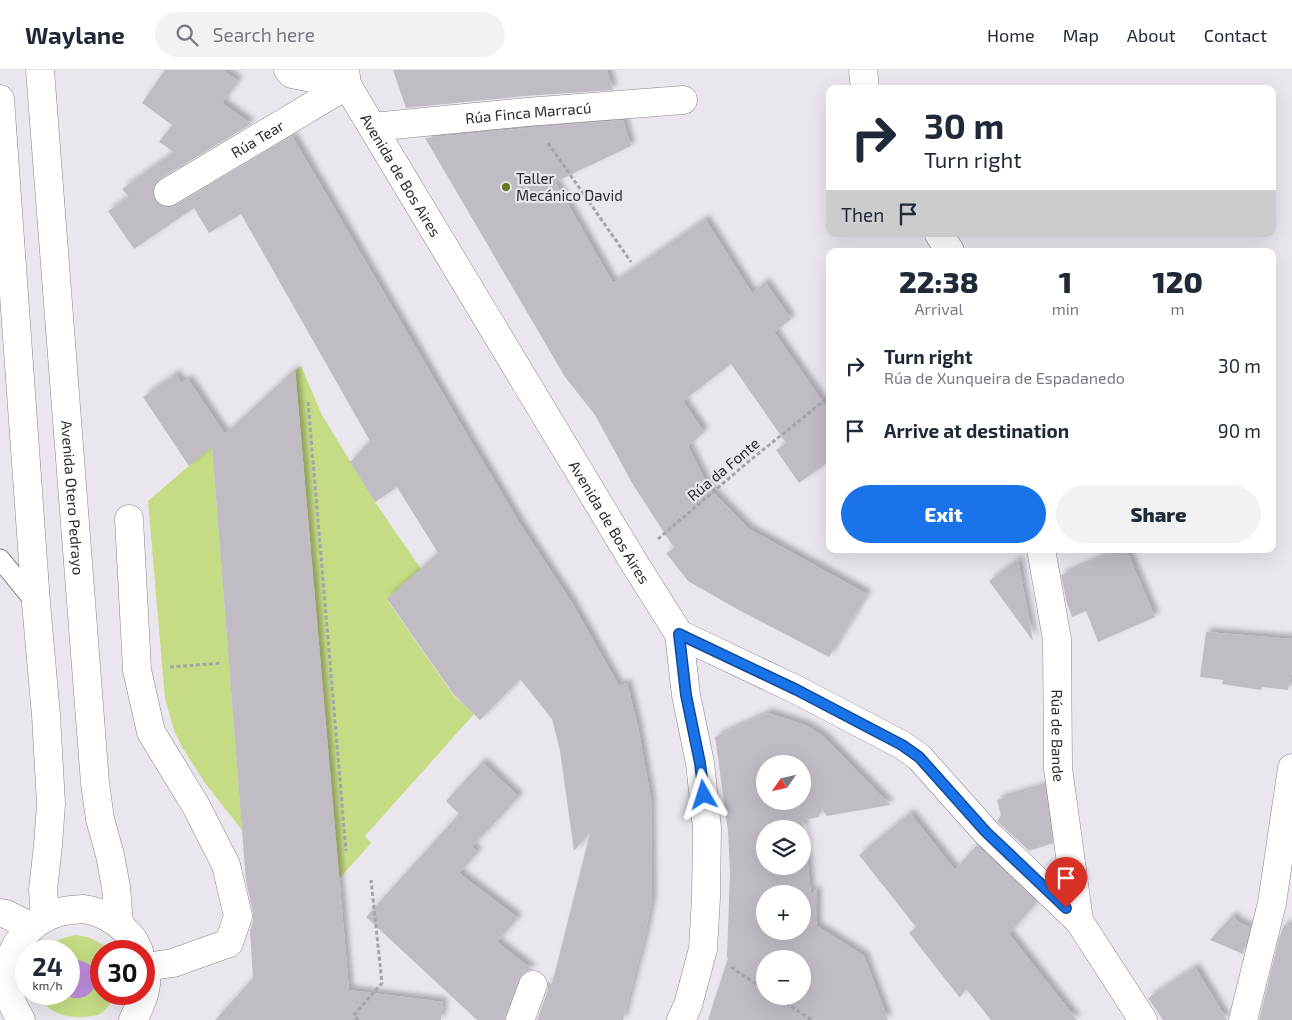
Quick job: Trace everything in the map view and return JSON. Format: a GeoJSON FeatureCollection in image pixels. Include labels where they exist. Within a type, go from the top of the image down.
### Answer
{"type":"FeatureCollection","features":[{"type":"Feature","properties":{"kind":"street","name":"Avenida Otero Pedrayo"},"geometry":{"type":"LineString","coordinates":[[40,70],[95,783],[100,819],[116,887],[119,924]]}},
{"type":"Feature","properties":{"kind":"street"},"geometry":{"type":"LineString","coordinates":[[43,102],[55,70]]}},
{"type":"Feature","properties":{"kind":"street"},"geometry":{"type":"LineString","coordinates":[[288,70],[292,74],[346,77]]}},
{"type":"Feature","properties":{"kind":"street"},"geometry":{"type":"LineString","coordinates":[[863,70],[865,85]]}},
{"type":"Feature","properties":{"kind":"street","name":"Avenida de Bos Aires"},"geometry":{"type":"LineString","coordinates":[[346,77],[373,127],[633,561],[679,634],[686,695],[700,763],[707,828],[703,949],[688,1005],[680,1020]]}},
{"type":"Feature","properties":{"kind":"street","name":"Rúa Tear"},"geometry":{"type":"LineString","coordinates":[[168,192],[346,77]]}},
{"type":"Feature","properties":{"kind":"street"},"geometry":{"type":"LineString","coordinates":[[0,99],[36,603],[46,714],[51,804],[48,845],[38,922]]}},
{"type":"Feature","properties":{"kind":"street","name":"Rúa Finca Marracú"},"geometry":{"type":"LineString","coordinates":[[373,127],[527,112],[683,100]]}},
{"type":"Feature","properties":{"kind":"street"},"geometry":{"type":"LineString","coordinates":[[941,237],[948,248]]}},
{"type":"Feature","properties":{"kind":"street"},"geometry":{"type":"LineString","coordinates":[[130,519],[137,670],[151,732],[196,806],[226,865],[238,916],[229,943],[173,963],[155,962]]}},
{"type":"Feature","properties":{"kind":"street","name":"Rúa de Bande"},"geometry":{"type":"LineString","coordinates":[[1042,553],[1057,639],[1058,768],[1079,921]]}},
{"type":"Feature","properties":{"kind":"street"},"geometry":{"type":"LineString","coordinates":[[679,634],[797,690],[902,745],[919,757],[986,832],[1079,921],[1143,1020]]}},
{"type":"Feature","properties":{"kind":"street"},"geometry":{"type":"LineString","coordinates":[[1243,1020],[1272,904],[1292,768]]}},
{"type":"Feature","properties":{"kind":"street"},"geometry":{"type":"LineString","coordinates":[[21,1020],[10,1000],[5,972],[19,940],[38,922],[60,911],[82,909],[102,914],[119,924],[133,940]]}},
{"type":"Feature","properties":{"kind":"street"},"geometry":{"type":"LineString","coordinates":[[0,913],[38,922]]}},
{"type":"Feature","properties":{"kind":"street"},"geometry":{"type":"LineString","coordinates":[[520,1020],[533,986]]}},
{"type":"Feature","properties":{"kind":"street"},"geometry":{"type":"LineString","coordinates":[[133,1020],[141,1005]]}},
{"type":"Feature","properties":{"kind":"lane"},"geometry":{"type":"LineString","coordinates":[[0,559],[36,603]]}},
{"type":"Feature","properties":{"kind":"path"},"geometry":{"type":"LineString","coordinates":[[527,112],[631,262]]}},
{"type":"Feature","properties":{"kind":"path","name":"Rúa da Fonte"},"geometry":{"type":"LineString","coordinates":[[633,561],[748,462],[826,399]]}},
{"type":"Feature","properties":{"kind":"path"},"geometry":{"type":"LineString","coordinates":[[308,402],[346,851]]}},
{"type":"Feature","properties":{"kind":"path"},"geometry":{"type":"LineString","coordinates":[[137,670],[221,663]]}},
{"type":"Feature","properties":{"kind":"path"},"geometry":{"type":"LineString","coordinates":[[358,1020],[354,1015],[382,983],[371,880]]}},
{"type":"Feature","properties":{"kind":"path"},"geometry":{"type":"LineString","coordinates":[[703,949],[756,984]]}},
{"type":"Feature","properties":{"kind":"path"},"geometry":{"type":"LineString","coordinates":[[789,1005],[812,1020]]}},
{"type":"Feature","properties":{"kind":"green space"},"geometry":{"type":"Polygon","coordinates":[[[301,366],[322,415],[375,502],[421,569],[387,600],[454,696],[474,714],[365,836],[371,843],[339,879],[297,393],[284,379],[301,366]]]}},
{"type":"Feature","properties":{"kind":"green space"},"geometry":{"type":"Polygon","coordinates":[[[212,446],[242,830],[205,783],[182,747],[174,730],[165,699],[148,501],[212,446]]]}},
{"type":"Feature","properties":{"kind":"green space"},"geometry":{"type":"Polygon","coordinates":[[[75,935],[94,940],[90,940],[90,1005],[110,1005],[98,1015],[72,1017],[56,1012],[46,1005],[80,1005],[80,940],[58,940],[75,935]]]}},
{"type":"Feature","properties":{"kind":"shaded area"},"geometry":{"type":"Polygon","coordinates":[[[80,961],[90,966],[90,993],[80,997],[80,961]]]}},
{"type":"Feature","properties":{"kind":"building"},"geometry":{"type":"Polygon","coordinates":[[[165,70],[223,70],[238,81],[222,103],[251,124],[160,179],[155,184],[152,192],[155,200],[160,205],[168,208],[176,205],[292,136],[470,440],[522,527],[572,603],[619,686],[627,683],[638,727],[651,799],[652,899],[645,935],[623,1020],[537,1020],[548,990],[548,981],[552,984],[590,833],[574,851],[560,751],[552,719],[520,679],[480,720],[454,695],[387,599],[438,553],[397,487],[375,502],[350,462],[370,441],[241,214],[209,233],[194,208],[134,249],[108,211],[129,197],[122,189],[174,152],[159,142],[172,125],[142,103],[165,70]]]}},
{"type":"Feature","properties":{"kind":"building"},"geometry":{"type":"Polygon","coordinates":[[[393,70],[607,70],[613,90],[525,96],[406,108],[393,70]]]}},
{"type":"Feature","properties":{"kind":"building"},"geometry":{"type":"Polygon","coordinates":[[[623,120],[631,146],[555,182],[613,283],[705,219],[752,293],[765,282],[791,319],[774,332],[826,406],[826,464],[799,483],[776,450],[786,443],[731,364],[683,401],[704,432],[688,446],[709,488],[749,529],[867,594],[829,657],[688,581],[666,553],[674,548],[632,483],[595,415],[565,377],[425,138],[623,120]]]}},
{"type":"Feature","properties":{"kind":"building"},"geometry":{"type":"Polygon","coordinates":[[[295,369],[349,990],[443,1002],[441,1020],[215,1020],[253,978],[250,931],[253,913],[246,881],[212,446],[189,466],[143,397],[176,374],[181,383],[188,379],[225,434],[295,369]]]}},
{"type":"Feature","properties":{"kind":"building"},"geometry":{"type":"Polygon","coordinates":[[[1112,553],[1128,553],[1155,617],[1098,642],[1086,611],[1072,617],[1061,575],[1112,553]]]}},
{"type":"Feature","properties":{"kind":"building"},"geometry":{"type":"Polygon","coordinates":[[[1018,560],[1033,641],[989,581],[1018,560]]]}},
{"type":"Feature","properties":{"kind":"building"},"geometry":{"type":"Polygon","coordinates":[[[1206,632],[1292,639],[1292,670],[1288,690],[1262,687],[1261,690],[1222,684],[1223,680],[1200,677],[1206,632]]]}},
{"type":"Feature","properties":{"kind":"building"},"geometry":{"type":"Polygon","coordinates":[[[768,713],[805,725],[823,736],[890,805],[827,816],[819,806],[819,817],[803,820],[756,820],[756,875],[809,875],[810,885],[756,885],[756,940],[811,940],[811,894],[817,888],[817,926],[864,956],[888,1020],[708,1020],[728,958],[730,873],[728,831],[715,737],[768,713]]]}},
{"type":"Feature","properties":{"kind":"building"},"geometry":{"type":"Polygon","coordinates":[[[482,762],[519,797],[472,847],[478,852],[459,873],[518,918],[497,942],[533,970],[523,973],[519,979],[505,1015],[505,1020],[477,1020],[366,917],[459,814],[446,801],[482,762]]]}},
{"type":"Feature","properties":{"kind":"building"},"geometry":{"type":"Polygon","coordinates":[[[1045,786],[1053,843],[1029,851],[997,821],[1001,815],[997,800],[1045,786]]]}},
{"type":"Feature","properties":{"kind":"building"},"geometry":{"type":"Polygon","coordinates":[[[910,813],[955,870],[977,845],[1037,902],[1009,934],[1077,1020],[991,1020],[966,989],[960,998],[909,933],[916,927],[859,855],[910,813]]]}},
{"type":"Feature","properties":{"kind":"building"},"geometry":{"type":"Polygon","coordinates":[[[1232,916],[1240,923],[1250,927],[1243,954],[1210,940],[1232,916]]]}},
{"type":"Feature","properties":{"kind":"building"},"geometry":{"type":"Polygon","coordinates":[[[1284,925],[1292,926],[1292,1020],[1259,1020],[1279,938],[1284,925]]]}},
{"type":"Feature","properties":{"kind":"building"},"geometry":{"type":"Polygon","coordinates":[[[1195,967],[1227,1020],[1163,1020],[1148,998],[1195,967]]]}},
{"type":"Feature","properties":{"kind":"place","name":"Taller Mecánico David"},"geometry":{"type":"Point","coordinates":[506,187]}},
{"type":"Feature","properties":{"kind":"route"},"geometry":{"type":"LineString","coordinates":[[704,795],[700,763],[686,695],[679,634],[797,690],[902,745],[919,757],[986,832],[1066,908]]}}]}
